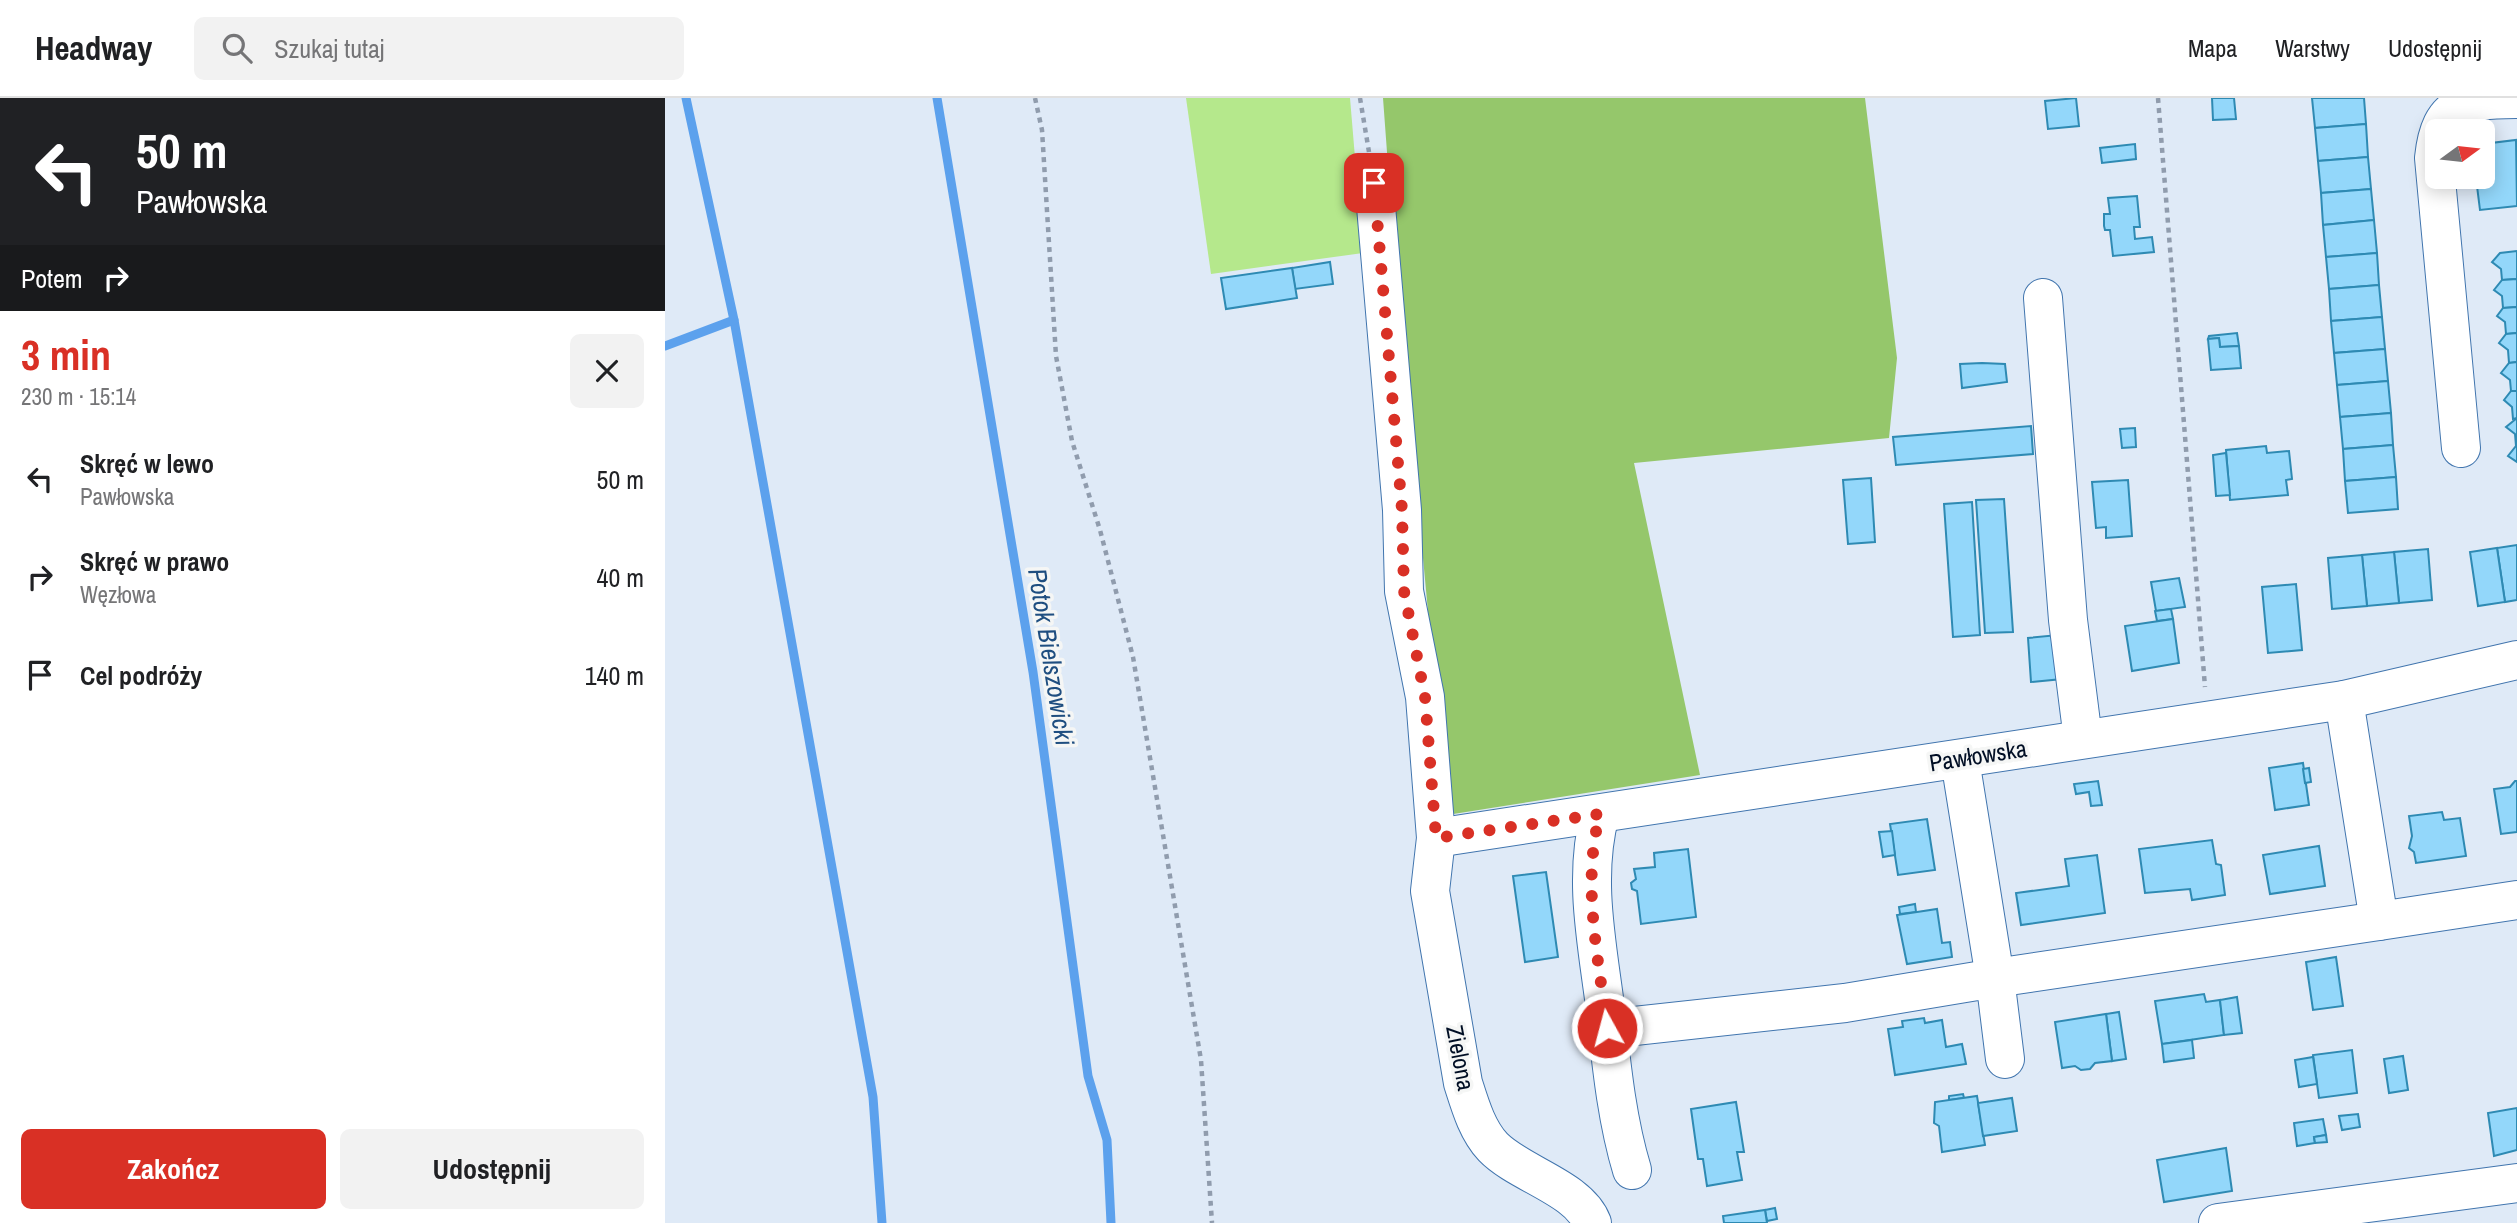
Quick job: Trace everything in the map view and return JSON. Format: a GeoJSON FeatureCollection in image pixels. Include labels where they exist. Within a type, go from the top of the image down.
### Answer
{"type":"FeatureCollection","features":[{"type":"Feature","properties":{"kind":"street"},"geometry":{"type":"LineString","coordinates":[[2461,448],[2434,158],[2436,134],[2446,116],[2459,104],[2517,99]]}},
{"type":"Feature","properties":{"kind":"street","name":"Zielona"},"geometry":{"type":"LineString","coordinates":[[1374,183],[1402,510],[1404,591],[1425,697],[1436,838],[1430,891],[1463,1083],[1471,1109],[1492,1146],[1576,1202],[1589,1214],[1592,1223]]}},
{"type":"Feature","properties":{"kind":"street"},"geometry":{"type":"LineString","coordinates":[[2043,298],[2067,607],[2083,739]]}},
{"type":"Feature","properties":{"kind":"street","name":"Pawłowska"},"geometry":{"type":"LineString","coordinates":[[1436,838],[2344,700],[2517,660]]}},
{"type":"Feature","properties":{"kind":"street"},"geometry":{"type":"LineString","coordinates":[[2344,700],[2379,921]]}},
{"type":"Feature","properties":{"kind":"street"},"geometry":{"type":"LineString","coordinates":[[1960,760],[2005,1059]]}},
{"type":"Feature","properties":{"kind":"street"},"geometry":{"type":"LineString","coordinates":[[1600,814],[1593,853],[1591,896],[1618,1105],[1632,1170]]}},
{"type":"Feature","properties":{"kind":"street"},"geometry":{"type":"LineString","coordinates":[[1607,1028],[1845,1003],[1994,978],[2517,901]]}},
{"type":"Feature","properties":{"kind":"street"},"geometry":{"type":"LineString","coordinates":[[2218,1223],[2517,1183]]}},
{"type":"Feature","properties":{"kind":"path"},"geometry":{"type":"LineString","coordinates":[[1035,98],[1042,130],[1056,356],[1072,441],[1100,530],[1133,657],[1201,1060],[1212,1223]]}},
{"type":"Feature","properties":{"kind":"path"},"geometry":{"type":"LineString","coordinates":[[1360,98],[1374,183]]}},
{"type":"Feature","properties":{"kind":"path"},"geometry":{"type":"LineString","coordinates":[[2158,98],[2208,722]]}},
{"type":"Feature","properties":{"kind":"green space"},"geometry":{"type":"Polygon","coordinates":[[[1186,98],[1350,98],[1363,253],[1211,274],[1186,98]]]}},
{"type":"Feature","properties":{"kind":"green space"},"geometry":{"type":"Polygon","coordinates":[[[1383,98],[1865,98],[1897,358],[1889,438],[1634,463],[1700,775],[1447,815],[1394,247],[1383,98]]]}},
{"type":"Feature","properties":{"kind":"building"},"geometry":{"type":"Polygon","coordinates":[[[2076,98],[2079,126],[2048,129],[2045,101],[2076,98]]]}},
{"type":"Feature","properties":{"kind":"building"},"geometry":{"type":"Polygon","coordinates":[[[2212,98],[2234,98],[2236,119],[2213,120],[2212,98]]]}},
{"type":"Feature","properties":{"kind":"building"},"geometry":{"type":"Polygon","coordinates":[[[2312,98],[2364,98],[2366,124],[2315,128],[2312,98]]]}},
{"type":"Feature","properties":{"kind":"building"},"geometry":{"type":"Polygon","coordinates":[[[2366,124],[2368,157],[2318,161],[2315,128],[2366,124]]]}},
{"type":"Feature","properties":{"kind":"building"},"geometry":{"type":"Polygon","coordinates":[[[2516,140],[2517,206],[2480,210],[2477,189],[2495,189],[2495,143],[2516,140]]]}},
{"type":"Feature","properties":{"kind":"building"},"geometry":{"type":"Polygon","coordinates":[[[2135,144],[2136,159],[2102,163],[2100,148],[2135,144]]]}},
{"type":"Feature","properties":{"kind":"building"},"geometry":{"type":"Polygon","coordinates":[[[2368,157],[2371,189],[2321,193],[2318,161],[2368,157]]]}},
{"type":"Feature","properties":{"kind":"building"},"geometry":{"type":"Polygon","coordinates":[[[2371,189],[2374,220],[2323,225],[2321,193],[2371,189]]]}},
{"type":"Feature","properties":{"kind":"building"},"geometry":{"type":"Polygon","coordinates":[[[2137,196],[2140,227],[2134,227],[2135,239],[2152,237],[2154,252],[2113,256],[2110,230],[2105,230],[2104,226],[2104,214],[2110,214],[2108,198],[2137,196]]]}},
{"type":"Feature","properties":{"kind":"building"},"geometry":{"type":"Polygon","coordinates":[[[2374,220],[2377,253],[2326,257],[2323,225],[2374,220]]]}},
{"type":"Feature","properties":{"kind":"building"},"geometry":{"type":"Polygon","coordinates":[[[2517,251],[2517,279],[2502,280],[2501,269],[2492,262],[2500,253],[2517,251]]]}},
{"type":"Feature","properties":{"kind":"building"},"geometry":{"type":"Polygon","coordinates":[[[2377,253],[2379,285],[2329,289],[2326,257],[2377,253]]]}},
{"type":"Feature","properties":{"kind":"building"},"geometry":{"type":"Polygon","coordinates":[[[1330,262],[1333,284],[1295,289],[1292,268],[1330,262]]]}},
{"type":"Feature","properties":{"kind":"building"},"geometry":{"type":"Polygon","coordinates":[[[1292,268],[1297,298],[1226,309],[1221,278],[1292,268]]]}},
{"type":"Feature","properties":{"kind":"building"},"geometry":{"type":"Polygon","coordinates":[[[2517,279],[2517,307],[2503,308],[2502,296],[2494,290],[2502,280],[2517,279]]]}},
{"type":"Feature","properties":{"kind":"building"},"geometry":{"type":"Polygon","coordinates":[[[2379,285],[2382,317],[2331,321],[2329,289],[2379,285]]]}},
{"type":"Feature","properties":{"kind":"building"},"geometry":{"type":"Polygon","coordinates":[[[2517,307],[2517,333],[2506,334],[2505,322],[2497,316],[2503,308],[2517,307]]]}},
{"type":"Feature","properties":{"kind":"building"},"geometry":{"type":"Polygon","coordinates":[[[2382,317],[2385,349],[2334,353],[2331,321],[2382,317]]]}},
{"type":"Feature","properties":{"kind":"building"},"geometry":{"type":"Polygon","coordinates":[[[2237,333],[2239,346],[2220,347],[2219,338],[2208,339],[2209,336],[2237,333]]]}},
{"type":"Feature","properties":{"kind":"building"},"geometry":{"type":"Polygon","coordinates":[[[2517,333],[2517,362],[2509,363],[2508,350],[2499,343],[2506,334],[2517,333]]]}},
{"type":"Feature","properties":{"kind":"building"},"geometry":{"type":"Polygon","coordinates":[[[2219,338],[2220,347],[2239,346],[2241,368],[2211,370],[2208,339],[2219,338]]]}},
{"type":"Feature","properties":{"kind":"building"},"geometry":{"type":"Polygon","coordinates":[[[2385,349],[2388,381],[2337,385],[2334,353],[2385,349]]]}},
{"type":"Feature","properties":{"kind":"building"},"geometry":{"type":"Polygon","coordinates":[[[2517,362],[2517,391],[2511,391],[2510,380],[2501,373],[2509,363],[2517,362]]]}},
{"type":"Feature","properties":{"kind":"building"},"geometry":{"type":"Polygon","coordinates":[[[1960,364],[2005,364],[2007,382],[1962,388],[1960,364]]]}},
{"type":"Feature","properties":{"kind":"building"},"geometry":{"type":"Polygon","coordinates":[[[2388,381],[2391,413],[2340,417],[2337,385],[2388,381]]]}},
{"type":"Feature","properties":{"kind":"building"},"geometry":{"type":"Polygon","coordinates":[[[2511,391],[2517,391],[2517,418],[2513,419],[2512,407],[2504,400],[2511,391]]]}},
{"type":"Feature","properties":{"kind":"building"},"geometry":{"type":"Polygon","coordinates":[[[2391,413],[2393,445],[2343,449],[2340,417],[2391,413]]]}},
{"type":"Feature","properties":{"kind":"building"},"geometry":{"type":"Polygon","coordinates":[[[2517,418],[2516,446],[2515,434],[2506,427],[2517,418]]]}},
{"type":"Feature","properties":{"kind":"building"},"geometry":{"type":"Polygon","coordinates":[[[2031,426],[2033,454],[1896,465],[1893,437],[2031,426]]]}},
{"type":"Feature","properties":{"kind":"building"},"geometry":{"type":"Polygon","coordinates":[[[2135,428],[2136,447],[2122,448],[2120,429],[2135,428]]]}},
{"type":"Feature","properties":{"kind":"building"},"geometry":{"type":"Polygon","coordinates":[[[2393,445],[2396,477],[2345,481],[2343,449],[2393,445]]]}},
{"type":"Feature","properties":{"kind":"building"},"geometry":{"type":"Polygon","coordinates":[[[2266,446],[2267,453],[2289,451],[2292,479],[2286,480],[2288,495],[2230,500],[2226,450],[2266,446]]]}},
{"type":"Feature","properties":{"kind":"building"},"geometry":{"type":"Polygon","coordinates":[[[2517,446],[2517,462],[2508,456],[2517,446]]]}},
{"type":"Feature","properties":{"kind":"building"},"geometry":{"type":"Polygon","coordinates":[[[2226,453],[2230,495],[2216,496],[2213,455],[2226,453]]]}},
{"type":"Feature","properties":{"kind":"building"},"geometry":{"type":"Polygon","coordinates":[[[2396,477],[2398,509],[2348,513],[2345,481],[2396,477]]]}},
{"type":"Feature","properties":{"kind":"building"},"geometry":{"type":"Polygon","coordinates":[[[1871,478],[1875,542],[1848,544],[1843,480],[1871,478]]]}},
{"type":"Feature","properties":{"kind":"building"},"geometry":{"type":"Polygon","coordinates":[[[2128,480],[2132,536],[2106,538],[2106,527],[2096,528],[2092,482],[2128,480]]]}},
{"type":"Feature","properties":{"kind":"building"},"geometry":{"type":"Polygon","coordinates":[[[2004,499],[2013,632],[1985,633],[1976,500],[2004,499]]]}},
{"type":"Feature","properties":{"kind":"building"},"geometry":{"type":"Polygon","coordinates":[[[1972,502],[1980,635],[1953,637],[1944,504],[1972,502]]]}},
{"type":"Feature","properties":{"kind":"building"},"geometry":{"type":"Polygon","coordinates":[[[2517,545],[2517,600],[2505,602],[2497,548],[2517,545]]]}},
{"type":"Feature","properties":{"kind":"building"},"geometry":{"type":"Polygon","coordinates":[[[2497,548],[2505,602],[2478,606],[2470,552],[2497,548]]]}},
{"type":"Feature","properties":{"kind":"building"},"geometry":{"type":"Polygon","coordinates":[[[2428,549],[2432,600],[2399,603],[2394,552],[2428,549]]]}},
{"type":"Feature","properties":{"kind":"building"},"geometry":{"type":"Polygon","coordinates":[[[2394,552],[2399,603],[2367,606],[2362,555],[2394,552]]]}},
{"type":"Feature","properties":{"kind":"building"},"geometry":{"type":"Polygon","coordinates":[[[2362,555],[2367,606],[2332,609],[2328,558],[2362,555]]]}},
{"type":"Feature","properties":{"kind":"building"},"geometry":{"type":"Polygon","coordinates":[[[2179,578],[2185,607],[2156,611],[2151,582],[2179,578]]]}},
{"type":"Feature","properties":{"kind":"building"},"geometry":{"type":"Polygon","coordinates":[[[2296,584],[2302,650],[2268,653],[2262,587],[2296,584]]]}},
{"type":"Feature","properties":{"kind":"building"},"geometry":{"type":"Polygon","coordinates":[[[2171,609],[2173,619],[2157,621],[2155,611],[2171,609]]]}},
{"type":"Feature","properties":{"kind":"building"},"geometry":{"type":"Polygon","coordinates":[[[2173,619],[2179,663],[2132,671],[2125,626],[2173,619]]]}},
{"type":"Feature","properties":{"kind":"building"},"geometry":{"type":"Polygon","coordinates":[[[2058,635],[2062,679],[2031,682],[2028,638],[2058,635]]]}},
{"type":"Feature","properties":{"kind":"building"},"geometry":{"type":"Polygon","coordinates":[[[2303,763],[2309,805],[2275,810],[2269,768],[2303,763]]]}},
{"type":"Feature","properties":{"kind":"building"},"geometry":{"type":"Polygon","coordinates":[[[2309,768],[2311,782],[2305,783],[2303,769],[2309,768]]]}},
{"type":"Feature","properties":{"kind":"building"},"geometry":{"type":"Polygon","coordinates":[[[2098,781],[2102,805],[2091,806],[2089,792],[2076,794],[2074,784],[2098,781]]]}},
{"type":"Feature","properties":{"kind":"building"},"geometry":{"type":"Polygon","coordinates":[[[2515,781],[2517,832],[2501,834],[2494,789],[2510,787],[2515,781]]]}},
{"type":"Feature","properties":{"kind":"building"},"geometry":{"type":"Polygon","coordinates":[[[2442,812],[2444,820],[2460,818],[2466,856],[2416,863],[2414,852],[2409,848],[2412,836],[2409,816],[2442,812]]]}},
{"type":"Feature","properties":{"kind":"building"},"geometry":{"type":"Polygon","coordinates":[[[1927,819],[1935,870],[1898,875],[1890,824],[1927,819]]]}},
{"type":"Feature","properties":{"kind":"building"},"geometry":{"type":"Polygon","coordinates":[[[1892,831],[1895,855],[1883,857],[1879,832],[1892,831]]]}},
{"type":"Feature","properties":{"kind":"building"},"geometry":{"type":"Polygon","coordinates":[[[2212,840],[2216,864],[2221,865],[2225,895],[2192,900],[2190,889],[2145,893],[2139,849],[2212,840]]]}},
{"type":"Feature","properties":{"kind":"building"},"geometry":{"type":"Polygon","coordinates":[[[2319,846],[2325,886],[2270,894],[2263,855],[2319,846]]]}},
{"type":"Feature","properties":{"kind":"building"},"geometry":{"type":"Polygon","coordinates":[[[1688,849],[1696,917],[1641,924],[1637,891],[1632,889],[1631,883],[1636,879],[1634,869],[1655,867],[1654,853],[1688,849]]]}},
{"type":"Feature","properties":{"kind":"building"},"geometry":{"type":"Polygon","coordinates":[[[2097,855],[2105,913],[2021,925],[2016,893],[2069,886],[2065,859],[2097,855]]]}},
{"type":"Feature","properties":{"kind":"building"},"geometry":{"type":"Polygon","coordinates":[[[1546,872],[1558,957],[1525,962],[1513,876],[1546,872]]]}},
{"type":"Feature","properties":{"kind":"building"},"geometry":{"type":"Polygon","coordinates":[[[1915,904],[1916,912],[1900,914],[1899,907],[1915,904]]]}},
{"type":"Feature","properties":{"kind":"building"},"geometry":{"type":"Polygon","coordinates":[[[1937,909],[1942,943],[1950,942],[1952,957],[1907,964],[1897,915],[1937,909]]]}},
{"type":"Feature","properties":{"kind":"building"},"geometry":{"type":"Polygon","coordinates":[[[2336,957],[2343,1006],[2313,1010],[2306,962],[2336,957]]]}},
{"type":"Feature","properties":{"kind":"building"},"geometry":{"type":"Polygon","coordinates":[[[2204,994],[2206,1002],[2220,1000],[2224,1035],[2162,1044],[2155,1001],[2204,994]]]}},
{"type":"Feature","properties":{"kind":"building"},"geometry":{"type":"Polygon","coordinates":[[[2237,997],[2242,1033],[2224,1035],[2220,1000],[2237,997]]]}},
{"type":"Feature","properties":{"kind":"building"},"geometry":{"type":"Polygon","coordinates":[[[2119,1012],[2126,1059],[2112,1061],[2106,1014],[2119,1012]]]}},
{"type":"Feature","properties":{"kind":"building"},"geometry":{"type":"Polygon","coordinates":[[[2106,1014],[2112,1061],[2095,1063],[2090,1069],[2081,1070],[2075,1066],[2062,1068],[2055,1022],[2106,1014]]]}},
{"type":"Feature","properties":{"kind":"building"},"geometry":{"type":"Polygon","coordinates":[[[1924,1018],[1925,1023],[1942,1020],[1946,1047],[1962,1044],[1966,1064],[1895,1075],[1888,1029],[1903,1027],[1902,1021],[1924,1018]]]}},
{"type":"Feature","properties":{"kind":"building"},"geometry":{"type":"Polygon","coordinates":[[[2192,1040],[2194,1058],[2164,1062],[2162,1044],[2192,1040]]]}},
{"type":"Feature","properties":{"kind":"building"},"geometry":{"type":"Polygon","coordinates":[[[2352,1050],[2357,1093],[2319,1098],[2313,1055],[2352,1050]]]}},
{"type":"Feature","properties":{"kind":"building"},"geometry":{"type":"Polygon","coordinates":[[[2403,1056],[2408,1090],[2389,1093],[2384,1059],[2403,1056]]]}},
{"type":"Feature","properties":{"kind":"building"},"geometry":{"type":"Polygon","coordinates":[[[2313,1057],[2317,1084],[2299,1087],[2295,1060],[2313,1057]]]}},
{"type":"Feature","properties":{"kind":"building"},"geometry":{"type":"Polygon","coordinates":[[[1963,1094],[1964,1098],[1949,1100],[1949,1096],[1963,1094]]]}},
{"type":"Feature","properties":{"kind":"building"},"geometry":{"type":"Polygon","coordinates":[[[1977,1096],[1985,1145],[1942,1152],[1939,1126],[1934,1123],[1935,1102],[1977,1096]]]}},
{"type":"Feature","properties":{"kind":"building"},"geometry":{"type":"Polygon","coordinates":[[[2012,1098],[2017,1131],[1983,1136],[1978,1103],[2012,1098]]]}},
{"type":"Feature","properties":{"kind":"building"},"geometry":{"type":"Polygon","coordinates":[[[1736,1102],[1744,1152],[1737,1152],[1742,1180],[1707,1186],[1703,1159],[1698,1159],[1691,1109],[1736,1102]]]}},
{"type":"Feature","properties":{"kind":"building"},"geometry":{"type":"Polygon","coordinates":[[[2517,1108],[2517,1150],[2494,1156],[2488,1113],[2517,1108]]]}},
{"type":"Feature","properties":{"kind":"building"},"geometry":{"type":"Polygon","coordinates":[[[2358,1114],[2360,1127],[2342,1130],[2339,1116],[2358,1114]]]}},
{"type":"Feature","properties":{"kind":"building"},"geometry":{"type":"Polygon","coordinates":[[[2323,1119],[2326,1135],[2314,1137],[2315,1143],[2297,1146],[2294,1123],[2323,1119]]]}},
{"type":"Feature","properties":{"kind":"building"},"geometry":{"type":"Polygon","coordinates":[[[2326,1135],[2327,1142],[2315,1143],[2314,1137],[2326,1135]]]}},
{"type":"Feature","properties":{"kind":"building"},"geometry":{"type":"Polygon","coordinates":[[[2226,1148],[2232,1191],[2164,1202],[2157,1160],[2226,1148]]]}},
{"type":"Feature","properties":{"kind":"building"},"geometry":{"type":"Polygon","coordinates":[[[1775,1208],[1777,1219],[1767,1221],[1765,1210],[1775,1208]]]}},
{"type":"Feature","properties":{"kind":"building"},"geometry":{"type":"Polygon","coordinates":[[[1765,1210],[1767,1223],[1724,1223],[1723,1216],[1765,1210]]]}},
{"type":"Feature","properties":{"kind":"waterway"},"geometry":{"type":"LineString","coordinates":[[686,98],[734,320],[873,1097],[882,1223]]}},
{"type":"Feature","properties":{"kind":"waterway","name":"Potok Bielszowicki"},"geometry":{"type":"LineString","coordinates":[[937,98],[1033,672],[1088,1076],[1107,1140],[1111,1223]]}},
{"type":"Feature","properties":{"kind":"waterway"},"geometry":{"type":"LineString","coordinates":[[665,346],[734,320]]}},
{"type":"Feature","properties":{"kind":"route"},"geometry":{"type":"LineString","coordinates":[[1374,183],[1402,510],[1404,591],[1425,697],[1436,838],[1600,814],[1595,834],[1591,896],[1607,1028]]}}]}
